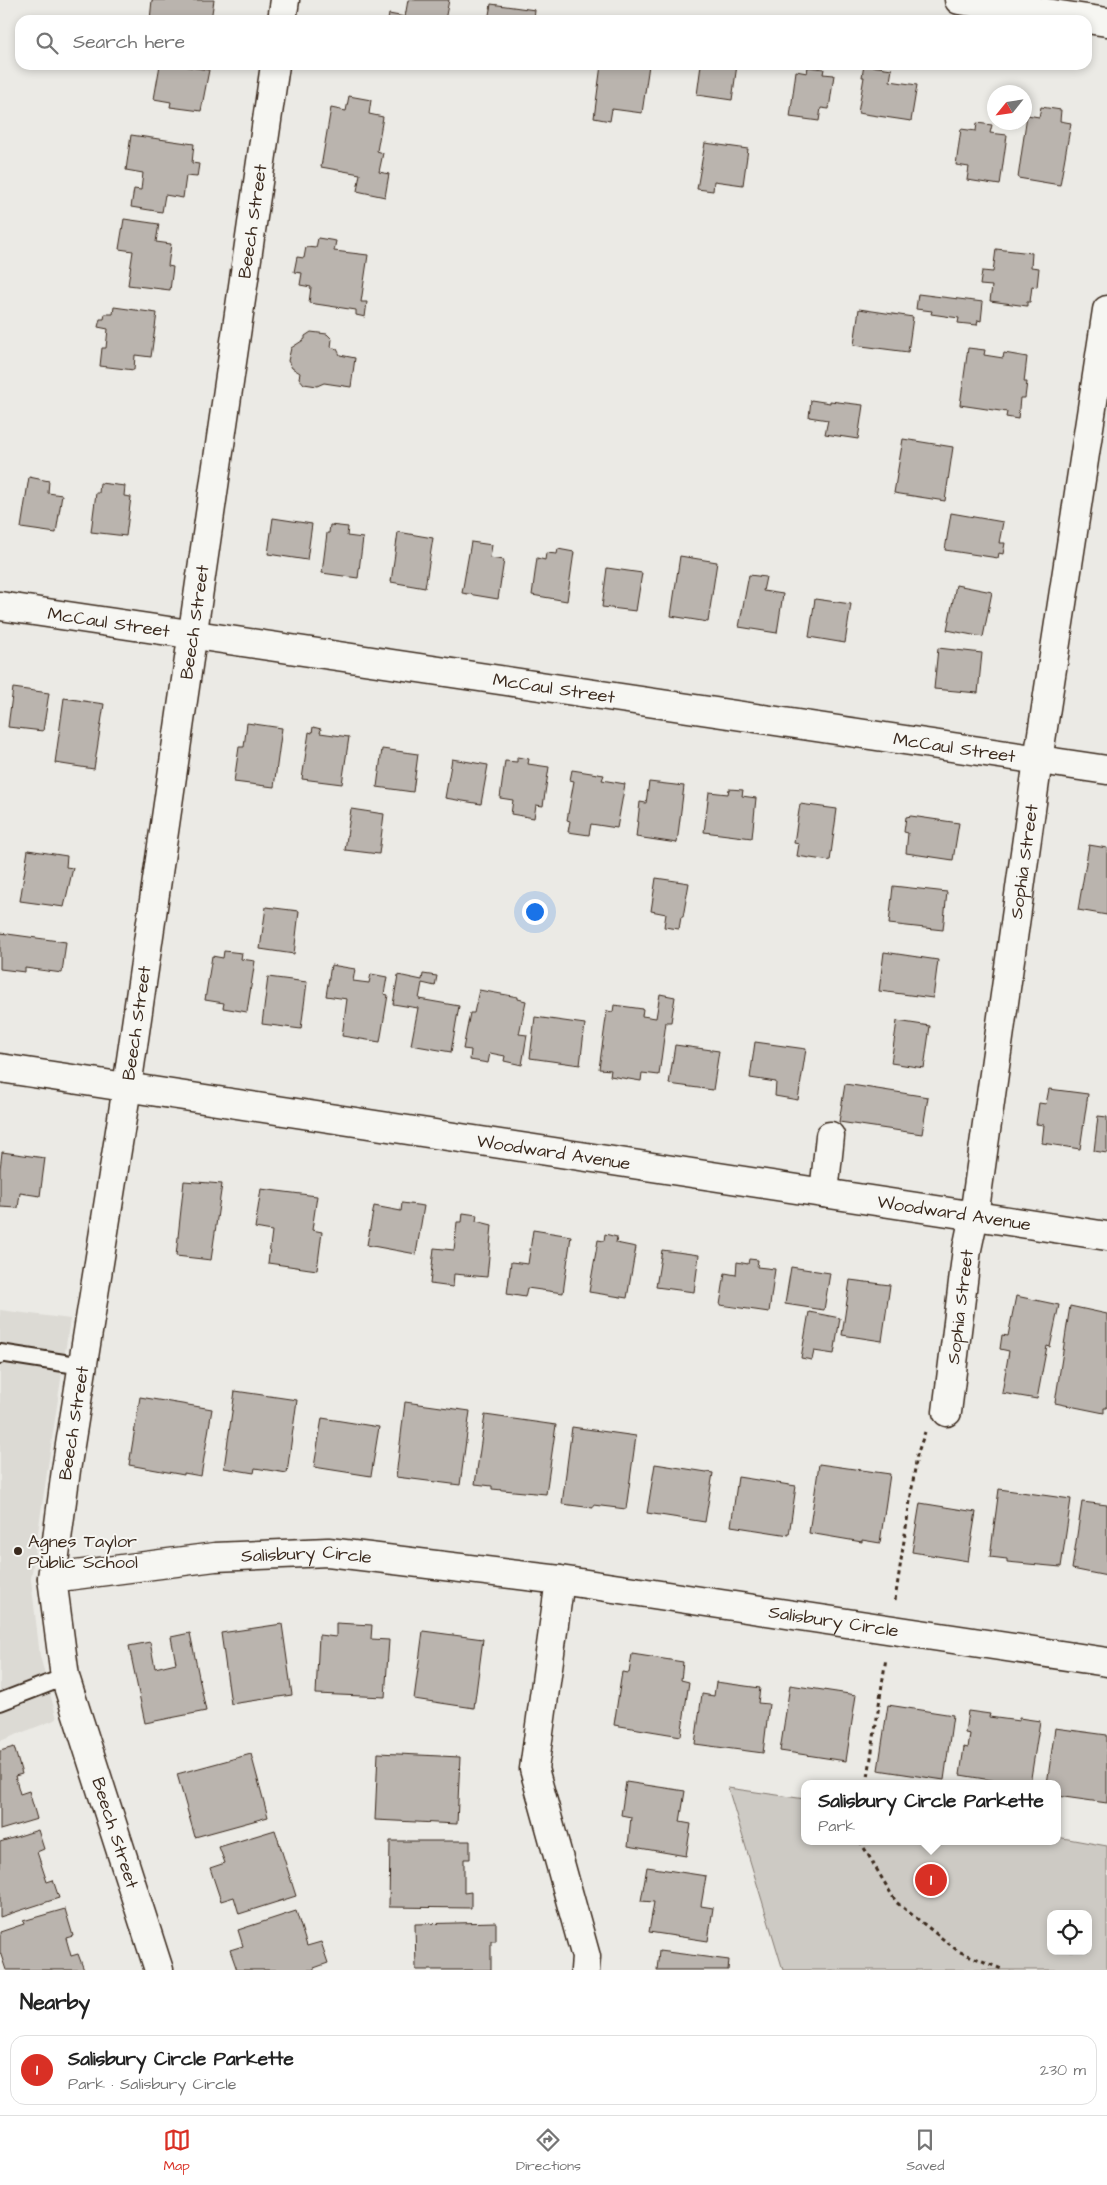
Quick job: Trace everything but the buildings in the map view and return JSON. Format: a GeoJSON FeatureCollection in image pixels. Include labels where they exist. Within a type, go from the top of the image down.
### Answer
{"type":"FeatureCollection","features":[{"type":"Feature","properties":{"kind":"street"},"geometry":{"type":"LineString","coordinates":[[283,15],[285,0]]}},
{"type":"Feature","properties":{"kind":"street"},"geometry":{"type":"LineString","coordinates":[[960,0],[1000,3],[1068,15]]}},
{"type":"Feature","properties":{"kind":"street"},"geometry":{"type":"LineString","coordinates":[[1092,19],[1107,22]]}},
{"type":"Feature","properties":{"kind":"street","name":"Beech Street"},"geometry":{"type":"LineString","coordinates":[[159,1970],[65,1677],[52,1578],[66,1470],[127,1087],[274,70]]}},
{"type":"Feature","properties":{"kind":"street","name":"Sophia Street"},"geometry":{"type":"LineString","coordinates":[[946,1412],[967,1249],[974,1216],[1038,760],[1107,310]]}},
{"type":"Feature","properties":{"kind":"street","name":"McCaul Street"},"geometry":{"type":"LineString","coordinates":[[0,606],[1107,770]]}},
{"type":"Feature","properties":{"kind":"street","name":"Woodward Avenue"},"geometry":{"type":"LineString","coordinates":[[0,1068],[1107,1236]]}},
{"type":"Feature","properties":{"kind":"street"},"geometry":{"type":"LineString","coordinates":[[824,1193],[830,1136]]}},
{"type":"Feature","properties":{"kind":"street","name":"Salisbury Circle"},"geometry":{"type":"LineString","coordinates":[[52,1578],[215,1557],[328,1552],[560,1580],[1107,1662]]}},
{"type":"Feature","properties":{"kind":"street"},"geometry":{"type":"LineString","coordinates":[[560,1580],[534,1770],[586,1957],[585,1970]]}},
{"type":"Feature","properties":{"kind":"lane"},"geometry":{"type":"LineString","coordinates":[[0,1354],[83,1366]]}},
{"type":"Feature","properties":{"kind":"lane"},"geometry":{"type":"LineString","coordinates":[[0,1702],[65,1677]]}},
{"type":"Feature","properties":{"kind":"path"},"geometry":{"type":"LineString","coordinates":[[868,1780],[917,1455],[927,1424],[946,1412]]}},
{"type":"Feature","properties":{"kind":"path"},"geometry":{"type":"LineString","coordinates":[[862,1845],[896,1902],[958,1951],[1004,1970]]}},
{"type":"Feature","properties":{"kind":"shaded area","name":"Agnes Taylor Public School"},"geometry":{"type":"Polygon","coordinates":[[[0,1310],[70,1319],[31,1579],[40,1656],[57,1719],[0,1741],[0,1310]]]}},
{"type":"Feature","properties":{"kind":"shaded area"},"geometry":{"type":"Polygon","coordinates":[[[728,1788],[801,1798],[801,1845],[1061,1845],[1061,1838],[1107,1846],[1107,1970],[783,1970],[728,1788]]]}},
{"type":"Feature","properties":{"kind":"place","name":"Agnes Taylor Public School"},"geometry":{"type":"Point","coordinates":[18,1551]}},
{"type":"Feature","properties":{"kind":"place","name":"Salisbury Circle Parkette"},"geometry":{"type":"Point","coordinates":[931,1880]}}]}
